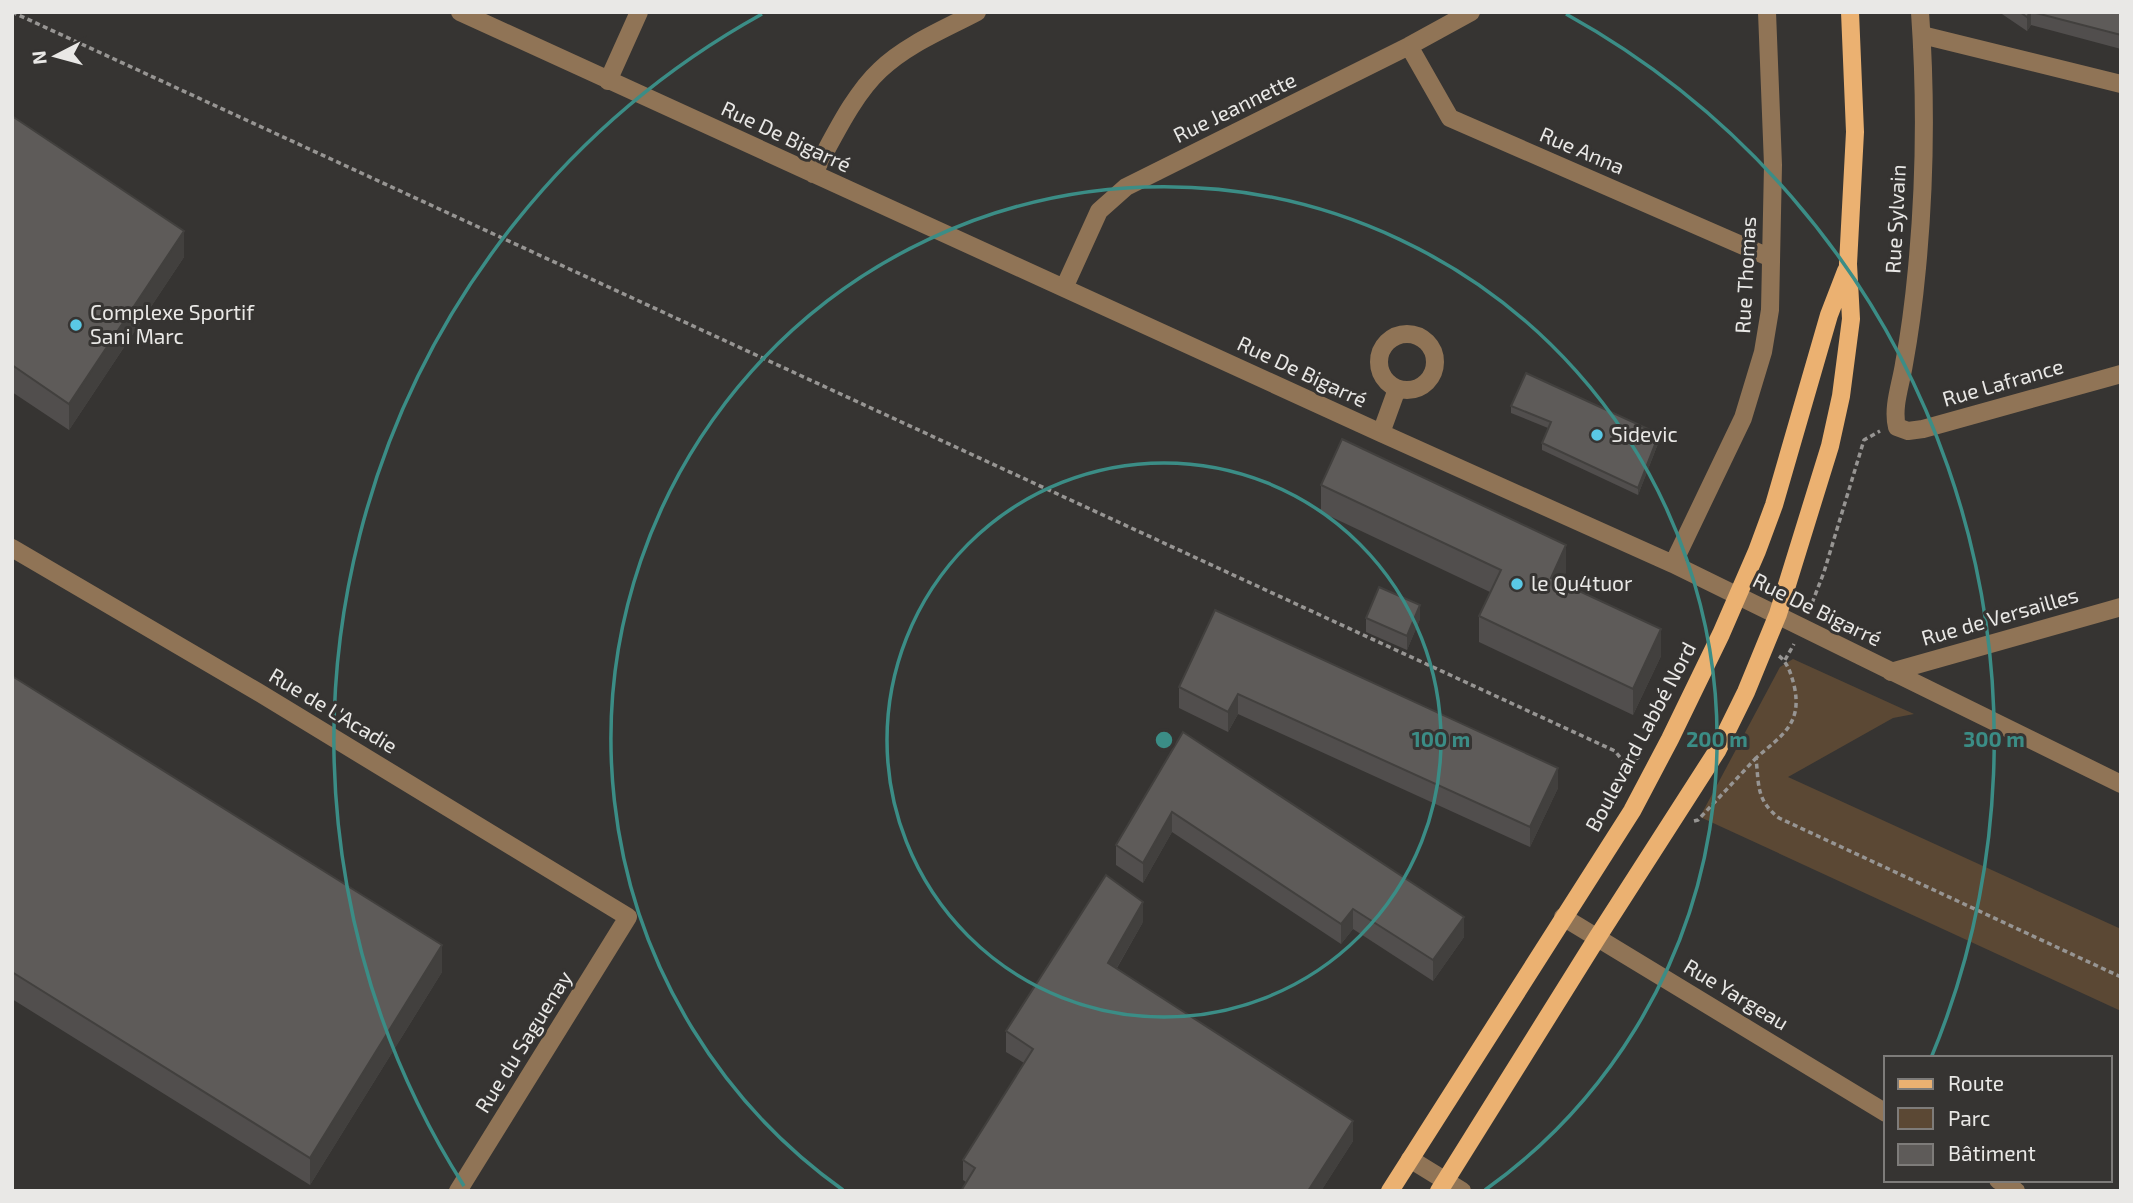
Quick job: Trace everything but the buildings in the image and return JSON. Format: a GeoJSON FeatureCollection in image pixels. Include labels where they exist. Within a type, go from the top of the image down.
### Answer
{"type":"FeatureCollection","features":[{"type":"Feature","properties":{"kind":"main road","name":"Boulevard Labbé Nord"},"geometry":{"type":"LineString","coordinates":[[1443,1186],[1717,751],[1746,692],[1778,614],[1809,518],[1841,396],[1851,319],[1848,264],[1855,132],[1850,12]]}},
{"type":"Feature","properties":{"kind":"main road","name":"Boulevard Labbé Nord"},"geometry":{"type":"LineString","coordinates":[[1390,1191],[1632,811],[1670,739],[1738,596],[1774,505],[1829,315],[1848,264]]}},
{"type":"Feature","properties":{"kind":"street","name":"Rue De Bigarré"},"geometry":{"type":"LineString","coordinates":[[460,12],[1673,564],[2121,784]]}},
{"type":"Feature","properties":{"kind":"street"},"geometry":{"type":"LineString","coordinates":[[608,80],[639,12]]}},
{"type":"Feature","properties":{"kind":"street"},"geometry":{"type":"LineString","coordinates":[[813,174],[864,87],[881,68],[918,43],[977,12]]}},
{"type":"Feature","properties":{"kind":"street","name":"Rue Jeannette"},"geometry":{"type":"LineString","coordinates":[[1064,288],[1099,211],[1126,187],[1409,47],[1471,12]]}},
{"type":"Feature","properties":{"kind":"street","name":"Rue Thomas"},"geometry":{"type":"LineString","coordinates":[[1673,564],[1742,418],[1763,352],[1770,310],[1773,165],[1767,12]]}},
{"type":"Feature","properties":{"kind":"street","name":"Rue Sylvain"},"geometry":{"type":"LineString","coordinates":[[1897,427],[1895,416],[1907,349],[1920,227],[1924,117],[1920,12]]}},
{"type":"Feature","properties":{"kind":"street"},"geometry":{"type":"LineString","coordinates":[[1922,35],[2121,84]]}},
{"type":"Feature","properties":{"kind":"street","name":"Rue Anna"},"geometry":{"type":"LineString","coordinates":[[1409,47],[1450,118],[1771,258]]}},
{"type":"Feature","properties":{"kind":"street","name":"Rue Lafrance"},"geometry":{"type":"LineString","coordinates":[[1897,427],[1908,431],[1923,429],[2121,373]]}},
{"type":"Feature","properties":{"kind":"street"},"geometry":{"type":"LineString","coordinates":[[1381,433],[1397,389]]}},
{"type":"Feature","properties":{"kind":"street","name":"Rue de L'Acadie"},"geometry":{"type":"LineString","coordinates":[[12,548],[258,692],[628,917]]}},
{"type":"Feature","properties":{"kind":"street","name":"Rue de Versailles"},"geometry":{"type":"LineString","coordinates":[[1891,671],[2121,607]]}},
{"type":"Feature","properties":{"kind":"street","name":"Rue du Saguenay"},"geometry":{"type":"LineString","coordinates":[[458,1191],[628,917]]}},
{"type":"Feature","properties":{"kind":"street","name":"Rue Yargeau"},"geometry":{"type":"LineString","coordinates":[[1563,917],[1884,1111]]}},
{"type":"Feature","properties":{"kind":"street"},"geometry":{"type":"LineString","coordinates":[[1410,1159],[1443,1186],[1462,1191]]}},
{"type":"Feature","properties":{"kind":"path"},"geometry":{"type":"LineString","coordinates":[[12,12],[1615,751]]}},
{"type":"Feature","properties":{"kind":"path"},"geometry":{"type":"LineString","coordinates":[[1785,660],[1803,627],[1825,572],[1864,440],[1874,433],[1897,427]]}},
{"type":"Feature","properties":{"kind":"path"},"geometry":{"type":"LineString","coordinates":[[1670,827],[1698,820],[1756,758]]}},
{"type":"Feature","properties":{"kind":"path"},"geometry":{"type":"LineString","coordinates":[[1779,818],[2121,978]]}},
{"type":"Feature","properties":{"kind":"green space"},"geometry":{"type":"Polygon","coordinates":[[[1793,659],[1914,714],[1893,718],[1788,777],[2121,929],[2121,1011],[1700,817],[1780,667],[1793,659]]]}},
{"type":"Feature","properties":{"kind":"place","name":"Complexe Sportif Sani Marc"},"geometry":{"type":"Point","coordinates":[76,325]}},
{"type":"Feature","properties":{"kind":"place","name":"Sidevic"},"geometry":{"type":"Point","coordinates":[1597,435]}},
{"type":"Feature","properties":{"kind":"place","name":"le Qu4tuor"},"geometry":{"type":"Point","coordinates":[1517,584]}}]}
